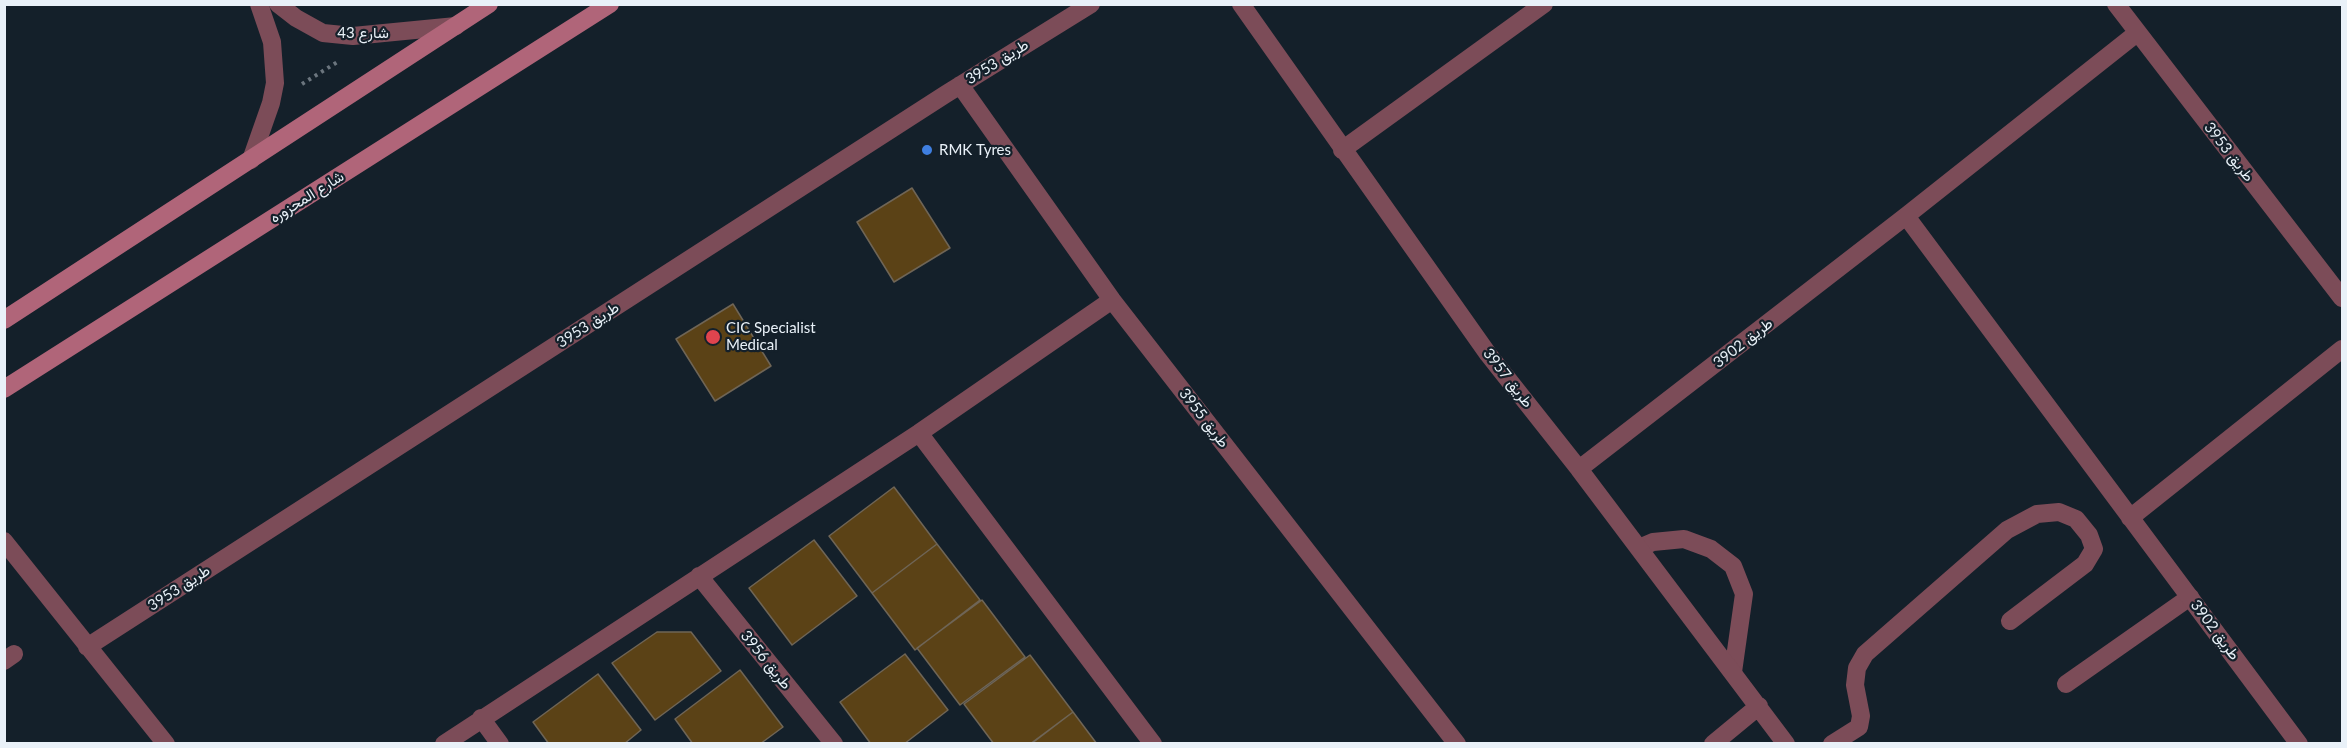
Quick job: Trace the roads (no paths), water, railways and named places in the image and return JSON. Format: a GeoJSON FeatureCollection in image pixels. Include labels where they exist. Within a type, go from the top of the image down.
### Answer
{"type":"FeatureCollection","features":[{"type":"Feature","properties":{"kind":"main road"},"geometry":{"type":"LineString","coordinates":[[4,320],[489,4]]}},
{"type":"Feature","properties":{"kind":"main road","name":"شارع المحزوره"},"geometry":{"type":"LineString","coordinates":[[4,389],[610,4]]}},
{"type":"Feature","properties":{"kind":"street"},"geometry":{"type":"LineString","coordinates":[[251,160],[271,103],[275,62],[269,32],[259,4]]}},
{"type":"Feature","properties":{"kind":"street","name":"شارع 43"},"geometry":{"type":"LineString","coordinates":[[278,4],[296,18],[323,33],[353,36],[456,26]]}},
{"type":"Feature","properties":{"kind":"street","name":"طريق 3953"},"geometry":{"type":"LineString","coordinates":[[87,647],[960,85],[1091,4]]}},
{"type":"Feature","properties":{"kind":"street","name":"طريق 3957"},"geometry":{"type":"LineString","coordinates":[[1241,4],[1488,354],[1579,469],[1786,744]]}},
{"type":"Feature","properties":{"kind":"street"},"geometry":{"type":"LineString","coordinates":[[1342,150],[1544,4]]}},
{"type":"Feature","properties":{"kind":"street","name":"طريق 3953"},"geometry":{"type":"LineString","coordinates":[[2116,4],[2343,298]]}},
{"type":"Feature","properties":{"kind":"street","name":"طريق 3902"},"geometry":{"type":"LineString","coordinates":[[1579,469],[1906,216],[2137,33]]}},
{"type":"Feature","properties":{"kind":"street","name":"طريق 3955"},"geometry":{"type":"LineString","coordinates":[[960,85],[1112,300],[1457,744]]}},
{"type":"Feature","properties":{"kind":"street","name":"طريق 3902"},"geometry":{"type":"LineString","coordinates":[[1906,216],[2299,744]]}},
{"type":"Feature","properties":{"kind":"street"},"geometry":{"type":"LineString","coordinates":[[444,744],[919,433],[1112,300]]}},
{"type":"Feature","properties":{"kind":"street"},"geometry":{"type":"LineString","coordinates":[[2130,518],[2343,349]]}},
{"type":"Feature","properties":{"kind":"street"},"geometry":{"type":"LineString","coordinates":[[919,433],[1153,744]]}},
{"type":"Feature","properties":{"kind":"street"},"geometry":{"type":"LineString","coordinates":[[1832,744],[1859,727],[1861,716],[1855,685],[1857,668],[1865,654],[2007,530],[2037,514],[2059,512],[2076,519],[2090,535],[2094,549],[2085,564],[2010,621]]}},
{"type":"Feature","properties":{"kind":"street"},"geometry":{"type":"LineString","coordinates":[[1639,548],[1653,542],[1684,539],[1711,549],[1733,566],[1743,594],[1733,672]]}},
{"type":"Feature","properties":{"kind":"street"},"geometry":{"type":"LineString","coordinates":[[4,541],[166,744]]}},
{"type":"Feature","properties":{"kind":"street","name":"طريق 3956"},"geometry":{"type":"LineString","coordinates":[[699,576],[834,744]]}},
{"type":"Feature","properties":{"kind":"street"},"geometry":{"type":"LineString","coordinates":[[2066,684],[2190,597]]}},
{"type":"Feature","properties":{"kind":"street"},"geometry":{"type":"LineString","coordinates":[[1713,744],[1759,706]]}},
{"type":"Feature","properties":{"kind":"street"},"geometry":{"type":"LineString","coordinates":[[481,718],[500,744]]}},
{"type":"Feature","properties":{"kind":"place","name":"RMK Tyres"},"geometry":{"type":"Point","coordinates":[927,150]}},
{"type":"Feature","properties":{"kind":"place","name":"CIC Specialist Medical"},"geometry":{"type":"Point","coordinates":[713,337]}}]}
